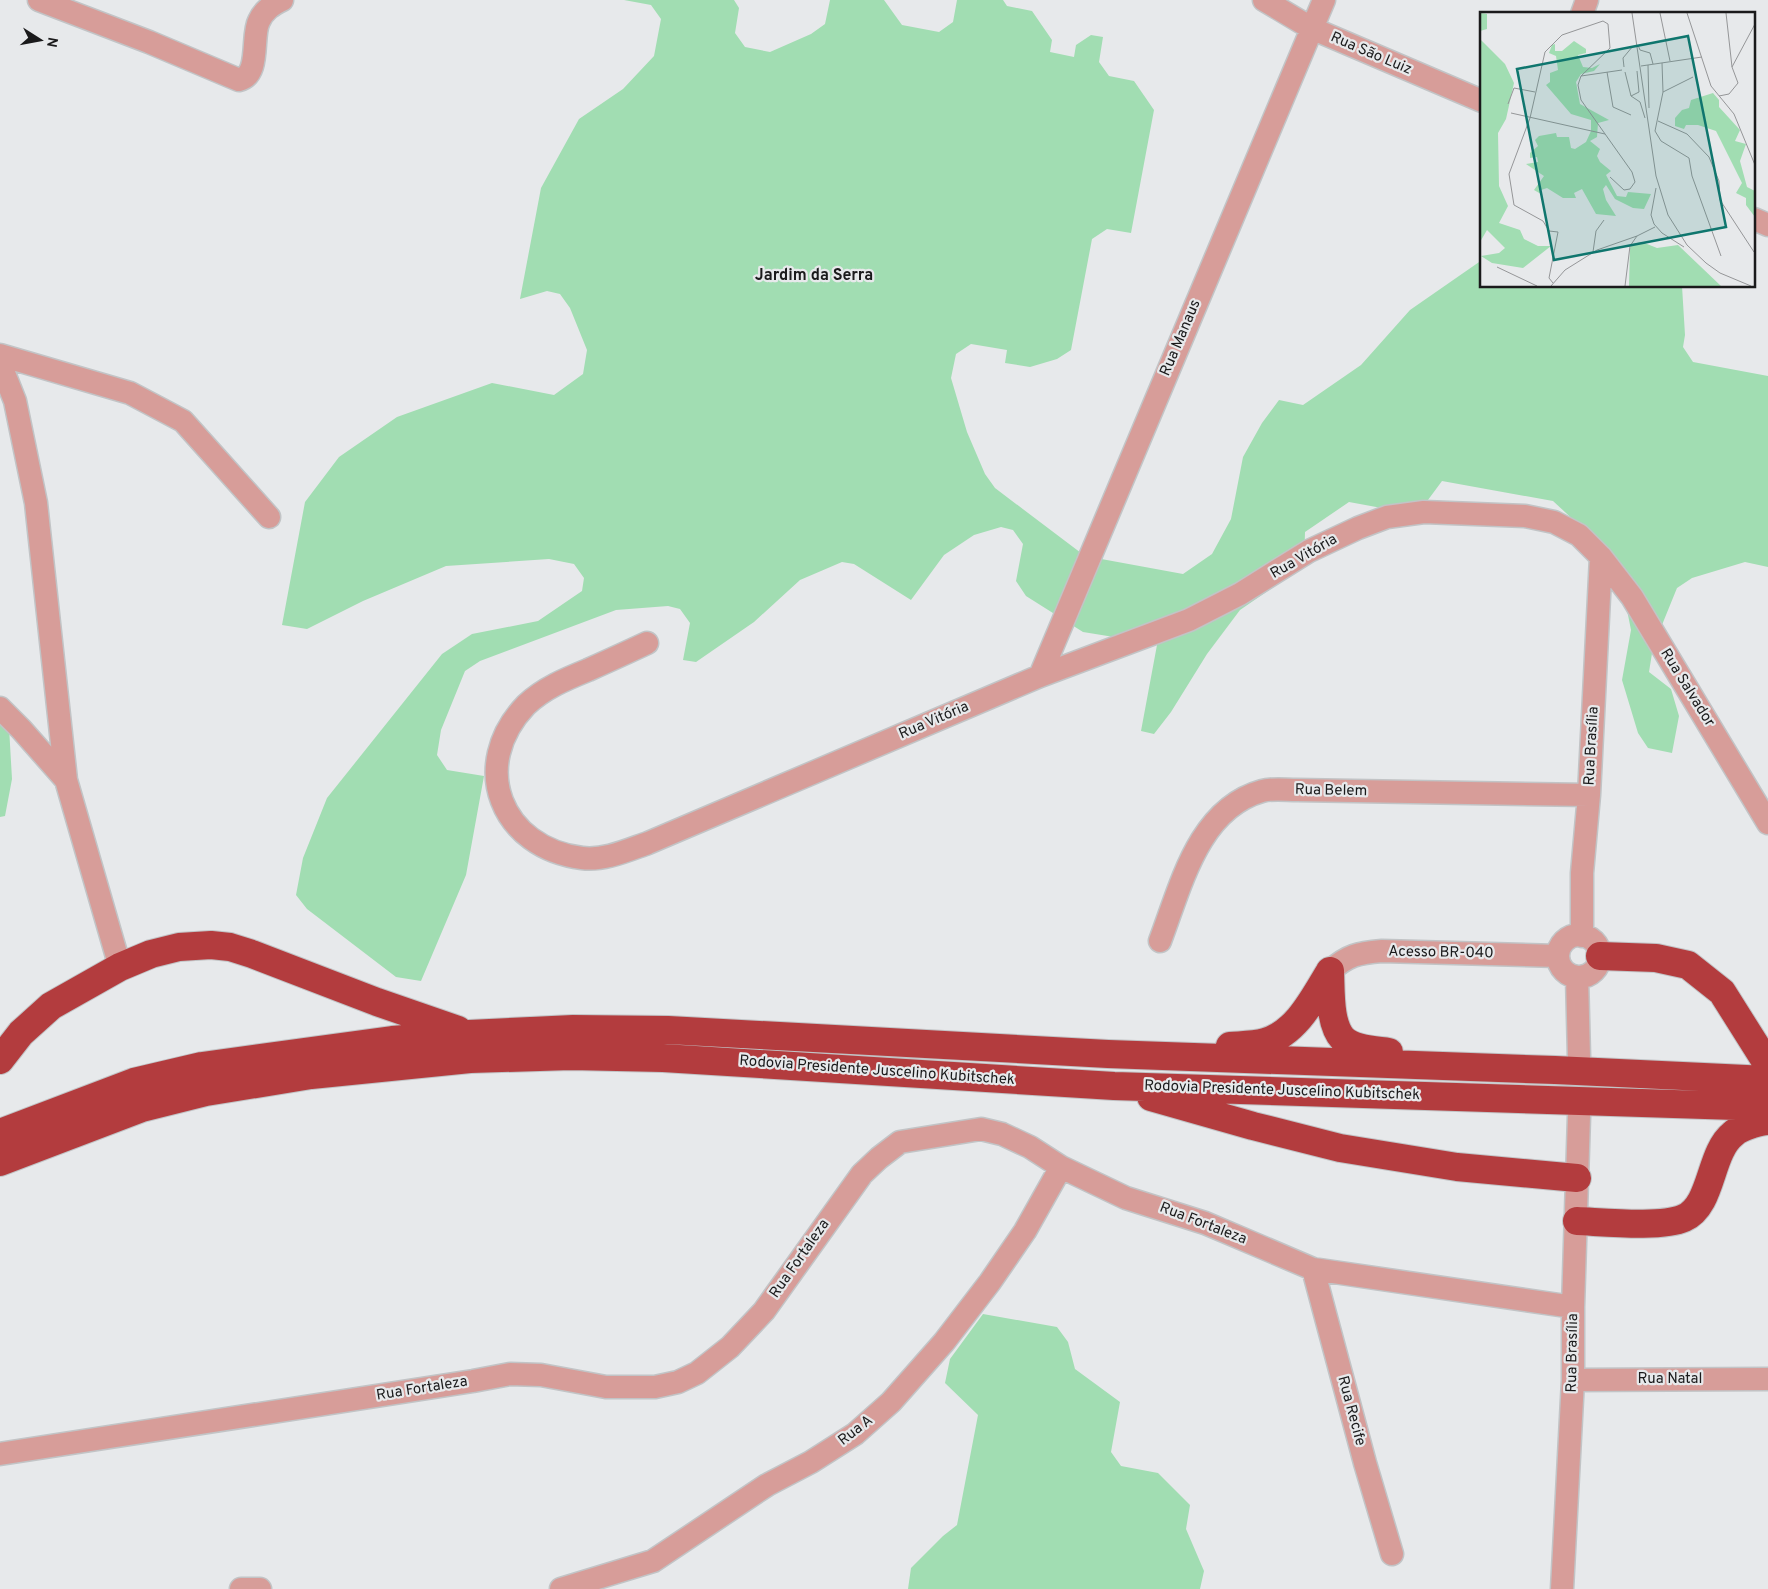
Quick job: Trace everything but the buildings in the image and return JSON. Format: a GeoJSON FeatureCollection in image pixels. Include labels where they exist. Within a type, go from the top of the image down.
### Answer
{"type":"FeatureCollection","features":[{"type":"Feature","properties":{"kind":"highway"},"geometry":{"type":"LineString","coordinates":[[0,1060],[21,1033],[51,1006],[120,967],[151,954],[179,948],[211,945],[230,947],[469,1034]]}},
{"type":"Feature","properties":{"kind":"highway"},"geometry":{"type":"LineString","coordinates":[[1600,956],[1656,958],[1688,965],[1722,992],[1768,1065]]}},
{"type":"Feature","properties":{"kind":"highway"},"geometry":{"type":"LineString","coordinates":[[1108,1054],[1248,1045],[1267,1041],[1285,1031],[1302,1015],[1330,971]]}},
{"type":"Feature","properties":{"kind":"highway"},"geometry":{"type":"LineString","coordinates":[[1330,971],[1333,1019],[1344,1040],[1355,1046],[1555,1070]]}},
{"type":"Feature","properties":{"kind":"highway","name":"Rodovia Presidente Juscelino Kubitschek"},"geometry":{"type":"LineString","coordinates":[[0,1133],[134,1082],[202,1066],[392,1040],[573,1029],[668,1030],[1108,1054],[1555,1070],[1768,1080]]}},
{"type":"Feature","properties":{"kind":"highway","name":"Rodovia Presidente Juscelino Kubitschek"},"geometry":{"type":"LineString","coordinates":[[0,1162],[142,1108],[206,1092],[311,1075],[470,1059],[571,1056],[663,1058],[1114,1086],[1768,1107]]}},
{"type":"Feature","properties":{"kind":"highway"},"geometry":{"type":"LineString","coordinates":[[1114,1086],[1253,1126],[1340,1148],[1457,1167],[1577,1178]]}},
{"type":"Feature","properties":{"kind":"highway"},"geometry":{"type":"LineString","coordinates":[[1577,1221],[1663,1223],[1684,1218],[1697,1209],[1723,1147],[1732,1134],[1746,1126],[1768,1121]]}},
{"type":"Feature","properties":{"kind":"street"},"geometry":{"type":"LineString","coordinates":[[39,0],[149,42],[239,80],[245,78],[250,73],[258,22],[271,6],[282,0]]}},
{"type":"Feature","properties":{"kind":"street","name":"Rua São Luiz"},"geometry":{"type":"LineString","coordinates":[[1264,0],[1311,28],[1480,100]]}},
{"type":"Feature","properties":{"kind":"street","name":"Rua Manaus"},"geometry":{"type":"LineString","coordinates":[[1040,676],[1324,0]]}},
{"type":"Feature","properties":{"kind":"street"},"geometry":{"type":"LineString","coordinates":[[1583,12],[1587,0]]}},
{"type":"Feature","properties":{"kind":"street"},"geometry":{"type":"LineString","coordinates":[[1756,220],[1768,225]]}},
{"type":"Feature","properties":{"kind":"street"},"geometry":{"type":"LineString","coordinates":[[0,355],[130,393],[183,421],[269,517]]}},
{"type":"Feature","properties":{"kind":"street"},"geometry":{"type":"LineString","coordinates":[[0,363],[15,401],[36,503],[66,780],[120,967]]}},
{"type":"Feature","properties":{"kind":"street","name":"Rua Vitória"},"geometry":{"type":"LineString","coordinates":[[647,643],[548,688],[527,705],[510,725],[499,748],[496,765],[497,786],[502,803],[517,825],[533,840],[556,853],[584,859],[613,856],[648,843],[1040,676],[1189,620],[1240,594],[1308,551],[1358,528],[1387,518],[1424,512],[1525,516],[1554,522],[1579,535],[1601,557]]}},
{"type":"Feature","properties":{"kind":"street","name":"Rua Brasília"},"geometry":{"type":"LineString","coordinates":[[1582,936],[1582,873],[1589,795],[1601,557]]}},
{"type":"Feature","properties":{"kind":"street","name":"Rua Salvador"},"geometry":{"type":"LineString","coordinates":[[1601,557],[1632,597],[1768,823]]}},
{"type":"Feature","properties":{"kind":"street"},"geometry":{"type":"LineString","coordinates":[[0,708],[21,728],[66,780]]}},
{"type":"Feature","properties":{"kind":"street","name":"Rua Belem"},"geometry":{"type":"LineString","coordinates":[[1160,941],[1193,854],[1198,846],[1219,816],[1238,801],[1263,791],[1589,795]]}},
{"type":"Feature","properties":{"kind":"street"},"geometry":{"type":"LineString","coordinates":[[1582,936],[1593,940],[1600,956],[1596,969],[1590,974],[1577,977],[1562,968],[1558,956],[1560,949],[1568,938],[1582,936]]}},
{"type":"Feature","properties":{"kind":"street","name":"Acesso BR-040"},"geometry":{"type":"LineString","coordinates":[[1330,971],[1342,961],[1360,953],[1382,951],[1558,956]]}},
{"type":"Feature","properties":{"kind":"street"},"geometry":{"type":"LineString","coordinates":[[1577,977],[1579,1057]]}},
{"type":"Feature","properties":{"kind":"street","name":"Rua Brasília"},"geometry":{"type":"LineString","coordinates":[[1562,1589],[1573,1380],[1573,1307],[1579,1116]]}},
{"type":"Feature","properties":{"kind":"street","name":"Rua Fortaleza"},"geometry":{"type":"LineString","coordinates":[[0,1454],[510,1374],[541,1375],[606,1387],[655,1386],[678,1382],[697,1373],[730,1347],[764,1311],[862,1174],[879,1158],[900,1142],[981,1129],[1002,1134],[1030,1147],[1062,1167],[1126,1198],[1206,1222],[1313,1269],[1573,1307]]}},
{"type":"Feature","properties":{"kind":"street","name":"Rua A"},"geometry":{"type":"LineString","coordinates":[[561,1589],[653,1561],[767,1486],[811,1462],[855,1434],[891,1402],[950,1335],[1025,1231],[1062,1167]]}},
{"type":"Feature","properties":{"kind":"street","name":"Rua Recife"},"geometry":{"type":"LineString","coordinates":[[1313,1269],[1392,1554]]}},
{"type":"Feature","properties":{"kind":"street","name":"Rua Natal"},"geometry":{"type":"LineString","coordinates":[[1573,1380],[1768,1379]]}},
{"type":"Feature","properties":{"kind":"street"},"geometry":{"type":"LineString","coordinates":[[241,1589],[260,1589]]}},
{"type":"Feature","properties":{"kind":"green space"},"geometry":{"type":"Polygon","coordinates":[[[624,0],[734,0],[739,8],[735,33],[745,47],[770,52],[811,34],[825,24],[830,0],[884,0],[902,25],[939,32],[953,22],[957,0],[1003,0],[1007,6],[1032,11],[1052,40],[1050,52],[1074,57],[1076,45],[1091,35],[1103,37],[1099,62],[1109,76],[1134,81],[1154,110],[1131,233],[1107,229],[1092,239],[1071,350],[1057,359],[1030,367],[1005,363],[1007,350],[971,344],[956,354],[951,378],[967,432],[985,474],[995,488],[1085,556],[1183,574],[1212,554],[1231,519],[1243,457],[1262,423],[1279,400],[1303,405],[1361,365],[1410,310],[1480,261],[1480,288],[1682,288],[1685,335],[1683,347],[1693,362],[1768,376],[1768,567],[1745,562],[1692,578],[1677,588],[1653,647],[1649,672],[1671,689],[1679,716],[1672,753],[1648,748],[1638,733],[1622,680],[1631,630],[1617,560],[1553,501],[1442,481],[1425,504],[1398,511],[1349,502],[1305,532],[1304,566],[1240,610],[1207,654],[1171,712],[1154,734],[1141,731],[1157,645],[1147,631],[1120,638],[1083,632],[1026,596],[1016,581],[1023,544],[1013,530],[1001,527],[974,535],[944,555],[911,600],[854,564],[842,562],[800,580],[754,622],[696,662],[683,660],[690,623],[680,609],[668,606],[616,610],[480,661],[465,671],[441,730],[437,755],[447,770],[484,776],[466,875],[421,981],[396,977],[307,909],[296,895],[303,858],[327,798],[442,654],[472,634],[538,621],[582,591],[584,578],[574,564],[549,559],[446,566],[363,601],[307,629],[282,625],[305,502],[339,457],[397,417],[492,383],[554,395],[583,374],[587,350],[570,308],[560,294],[547,291],[520,299],[541,188],[579,119],[623,89],[654,56],[661,19],[651,5],[624,0]]]}},
{"type":"Feature","properties":{"kind":"green space"},"geometry":{"type":"Polygon","coordinates":[[[0,715],[9,727],[12,779],[5,816],[0,817],[0,715]]]}},
{"type":"Feature","properties":{"kind":"green space"},"geometry":{"type":"Polygon","coordinates":[[[983,1314],[1057,1327],[1068,1342],[1075,1369],[1120,1402],[1111,1452],[1121,1466],[1158,1473],[1190,1505],[1186,1529],[1204,1571],[1200,1589],[908,1589],[911,1568],[943,1536],[957,1525],[978,1415],[945,1383],[950,1359],[983,1314]]]}},
{"type":"Feature","properties":{"kind":"district","name":"Jardim da Serra"},"geometry":{"type":"Point","coordinates":[814,276]}}]}
